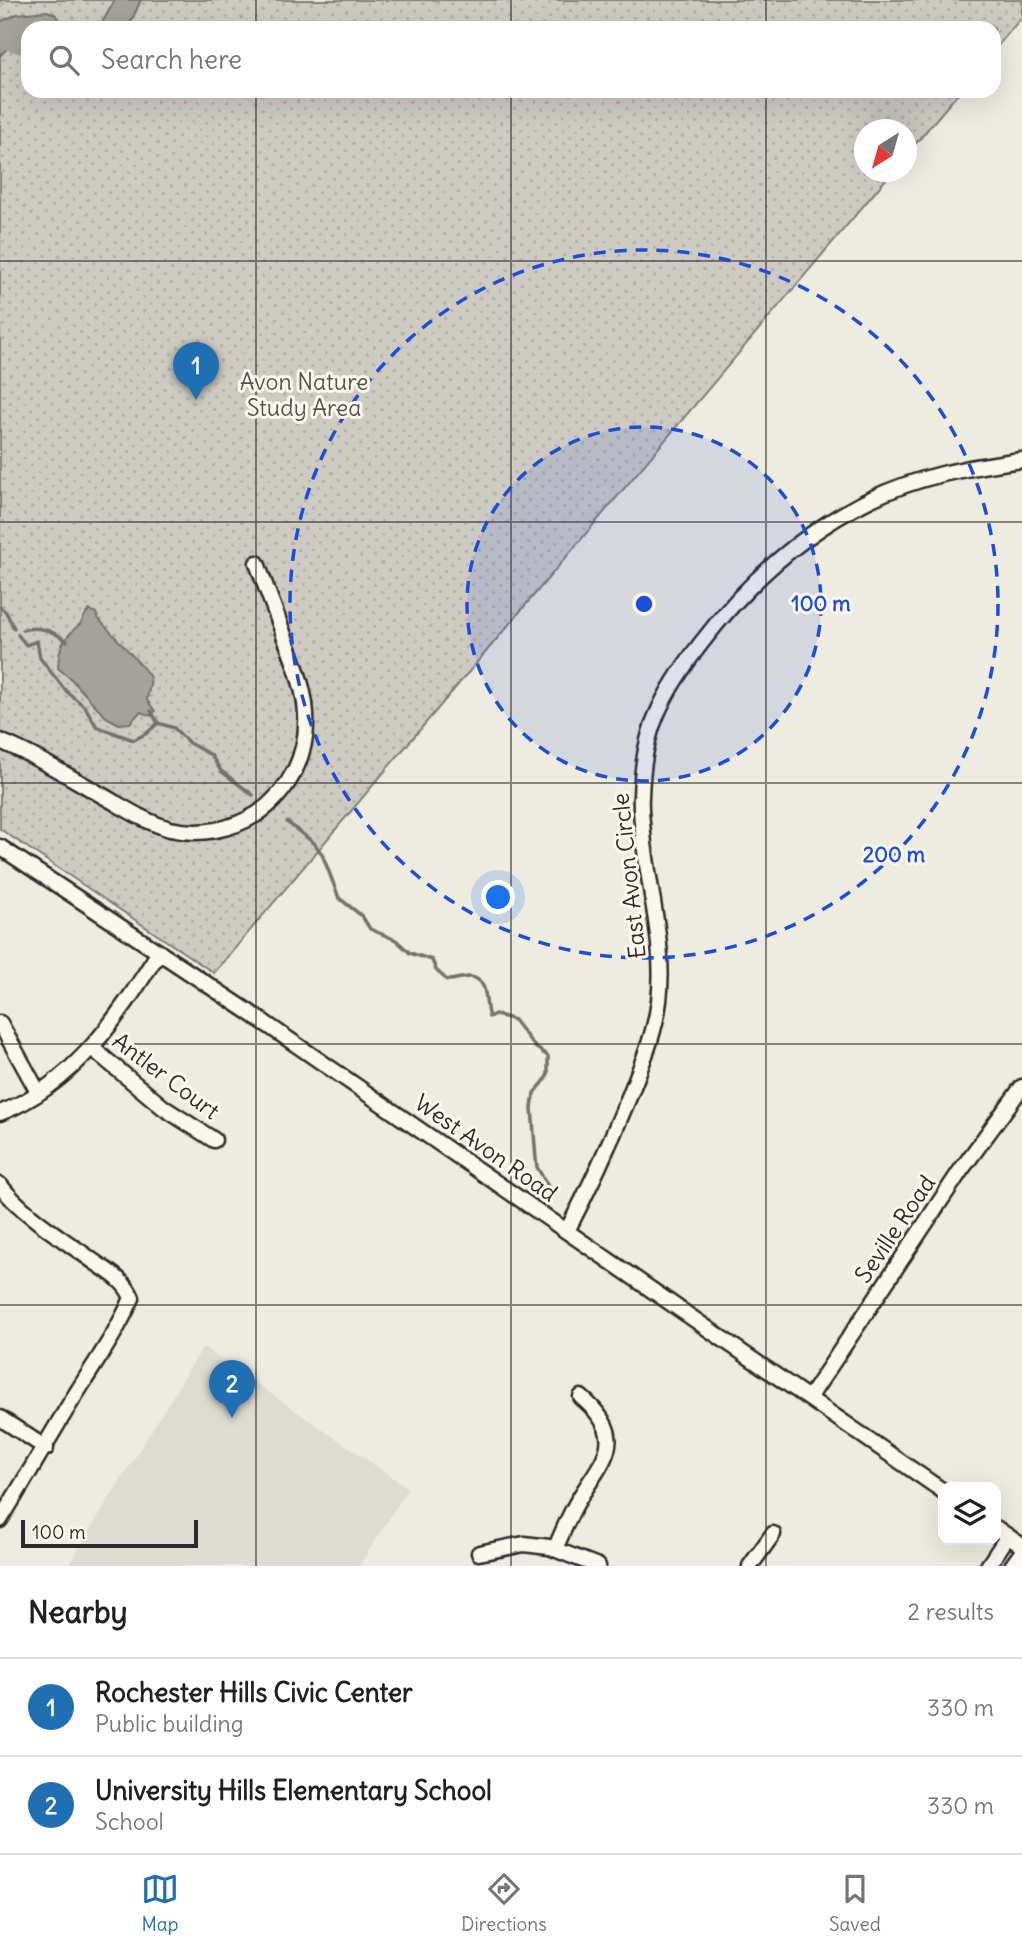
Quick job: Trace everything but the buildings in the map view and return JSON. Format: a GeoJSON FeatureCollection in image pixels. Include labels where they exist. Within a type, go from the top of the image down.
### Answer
{"type":"FeatureCollection","features":[{"type":"Feature","properties":{"kind":"street","name":"East Avon Circle"},"geometry":{"type":"LineString","coordinates":[[567,1231],[611,1139],[654,1029],[659,1000],[659,943],[646,862],[640,799],[645,759],[656,714],[682,669],[731,605],[781,557],[821,526],[870,499],[915,481],[954,470],[1022,460]]}},
{"type":"Feature","properties":{"kind":"street"},"geometry":{"type":"LineString","coordinates":[[0,741],[136,814],[168,828],[188,832],[209,831],[240,823],[260,812],[277,797],[295,770],[306,737],[307,712],[299,672],[257,563]]}},
{"type":"Feature","properties":{"kind":"street","name":"West Avon Road"},"geometry":{"type":"LineString","coordinates":[[0,846],[567,1231],[938,1488]]}},
{"type":"Feature","properties":{"kind":"street"},"geometry":{"type":"LineString","coordinates":[[0,1113],[14,1108],[58,1080],[92,1048],[119,1015],[159,952]]}},
{"type":"Feature","properties":{"kind":"street"},"geometry":{"type":"LineString","coordinates":[[0,1023],[38,1092]]}},
{"type":"Feature","properties":{"kind":"street","name":"Antler Court"},"geometry":{"type":"LineString","coordinates":[[92,1048],[164,1108],[214,1140]]}},
{"type":"Feature","properties":{"kind":"street","name":"Seville Road"},"geometry":{"type":"LineString","coordinates":[[809,1398],[961,1170],[1022,1087]]}},
{"type":"Feature","properties":{"kind":"street"},"geometry":{"type":"LineString","coordinates":[[0,1185],[16,1203],[91,1260],[117,1276],[127,1286],[132,1298],[120,1327],[0,1520]]}},
{"type":"Feature","properties":{"kind":"street"},"geometry":{"type":"LineString","coordinates":[[555,1549],[576,1504],[602,1464],[609,1446],[607,1431],[598,1411],[581,1397]]}},
{"type":"Feature","properties":{"kind":"street"},"geometry":{"type":"LineString","coordinates":[[0,1418],[46,1448]]}},
{"type":"Feature","properties":{"kind":"street"},"geometry":{"type":"LineString","coordinates":[[988,1566],[1002,1532],[1022,1546]]}},
{"type":"Feature","properties":{"kind":"street"},"geometry":{"type":"LineString","coordinates":[[750,1566],[774,1534]]}},
{"type":"Feature","properties":{"kind":"street"},"geometry":{"type":"LineString","coordinates":[[479,1553],[524,1544],[555,1549],[598,1566]]}},
{"type":"Feature","properties":{"kind":"street"},"geometry":{"type":"LineString","coordinates":[[1012,1566],[1022,1552]]}},
{"type":"Feature","properties":{"kind":"shaded area"},"geometry":{"type":"Polygon","coordinates":[[[115,0],[141,0],[131,21],[103,21],[115,0]]]}},
{"type":"Feature","properties":{"kind":"shaded area"},"geometry":{"type":"Polygon","coordinates":[[[47,11],[55,14],[59,21],[21,21],[21,35],[0,56],[0,22],[17,14],[47,11]]]}},
{"type":"Feature","properties":{"kind":"shaded area"},"geometry":{"type":"Polygon","coordinates":[[[89,610],[96,613],[148,674],[150,683],[147,700],[155,711],[152,716],[140,712],[130,723],[119,724],[106,717],[58,668],[63,643],[89,610]]]}},
{"type":"Feature","properties":{"kind":"shaded area"},"geometry":{"type":"Polygon","coordinates":[[[203,1347],[408,1488],[359,1566],[68,1566],[203,1347]]]}},
{"type":"Feature","properties":{"kind":"green space","name":"Avon Nature Study Area"},"geometry":{"type":"Polygon","coordinates":[[[0,0],[1022,0],[1022,17],[1001,42],[1001,21],[21,21],[21,98],[954,98],[917,142],[917,119],[854,119],[854,182],[884,182],[214,973],[0,829],[0,0]]]}},
{"type":"Feature","properties":{"kind":"waterway"},"geometry":{"type":"LineString","coordinates":[[0,37],[21,43]]}},
{"type":"Feature","properties":{"kind":"waterway"},"geometry":{"type":"LineString","coordinates":[[0,607],[6,612],[14,628]]}},
{"type":"Feature","properties":{"kind":"waterway"},"geometry":{"type":"LineString","coordinates":[[22,630],[46,630],[67,641]]}},
{"type":"Feature","properties":{"kind":"waterway"},"geometry":{"type":"LineString","coordinates":[[18,635],[26,645],[37,641],[40,658],[65,690],[85,707],[97,727],[134,740],[158,723],[174,728],[189,743],[211,755],[221,771],[253,795]]}},
{"type":"Feature","properties":{"kind":"waterway"},"geometry":{"type":"LineString","coordinates":[[151,711],[158,723]]}},
{"type":"Feature","properties":{"kind":"waterway"},"geometry":{"type":"LineString","coordinates":[[287,822],[314,843],[322,854],[339,898],[362,916],[370,929],[396,940],[410,953],[432,960],[436,970],[447,980],[468,977],[477,979],[484,988],[489,1017],[495,1014],[514,1020],[535,1047],[548,1056],[548,1074],[534,1093],[532,1108],[537,1167],[552,1193]]}},
{"type":"Feature","properties":{"kind":"place","name":"Rochester Hills Civic Center"},"geometry":{"type":"Point","coordinates":[196,400]}},
{"type":"Feature","properties":{"kind":"place","name":"University Hills Elementary School"},"geometry":{"type":"Point","coordinates":[232,1418]}}]}
